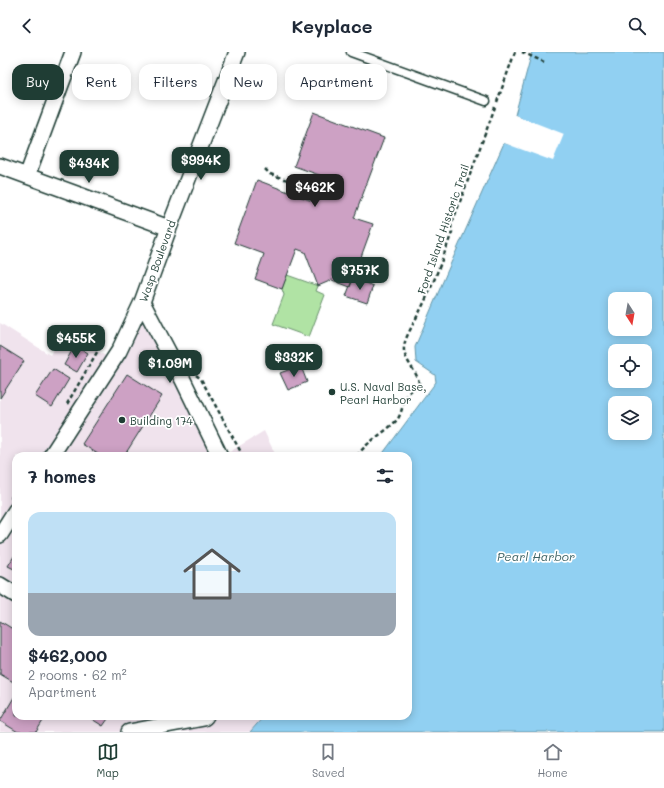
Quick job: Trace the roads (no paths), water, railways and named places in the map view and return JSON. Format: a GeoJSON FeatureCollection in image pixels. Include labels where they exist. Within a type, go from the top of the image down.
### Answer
{"type":"FeatureCollection","features":[{"type":"Feature","properties":{"kind":"street"},"geometry":{"type":"LineString","coordinates":[[27,176],[74,52]]}},
{"type":"Feature","properties":{"kind":"street","name":"Wasp Boulevard"},"geometry":{"type":"LineString","coordinates":[[55,452],[119,351],[142,302],[168,228],[237,52]]}},
{"type":"Feature","properties":{"kind":"street"},"geometry":{"type":"LineString","coordinates":[[0,166],[168,228]]}},
{"type":"Feature","properties":{"kind":"street"},"geometry":{"type":"LineString","coordinates":[[142,302],[183,380],[218,452]]}},
{"type":"Feature","properties":{"kind":"street"},"geometry":{"type":"LineString","coordinates":[[0,534],[12,516]]}},
{"type":"Feature","properties":{"kind":"street"},"geometry":{"type":"LineString","coordinates":[[0,585],[12,592]]}},
{"type":"Feature","properties":{"kind":"street"},"geometry":{"type":"LineString","coordinates":[[129,732],[189,720]]}},
{"type":"Feature","properties":{"kind":"street"},"geometry":{"type":"LineString","coordinates":[[192,732],[202,720]]}},
{"type":"Feature","properties":{"kind":"lane"},"geometry":{"type":"LineString","coordinates":[[351,52],[486,101]]}},
{"type":"Feature","properties":{"kind":"water","name":"Pearl Harbor"},"geometry":{"type":"Polygon","coordinates":[[[532,52],[664,52],[664,732],[250,732],[260,720],[412,720],[412,452],[384,452],[436,382],[435,375],[416,362],[415,347],[504,143],[511,145],[522,118],[515,115],[532,52]]]}},
{"type":"Feature","properties":{"kind":"place","name":"U.S. Naval Base, Pearl Harbor"},"geometry":{"type":"Point","coordinates":[332,392]}},
{"type":"Feature","properties":{"kind":"place","name":"Building 174"},"geometry":{"type":"Point","coordinates":[122,420]}}]}
